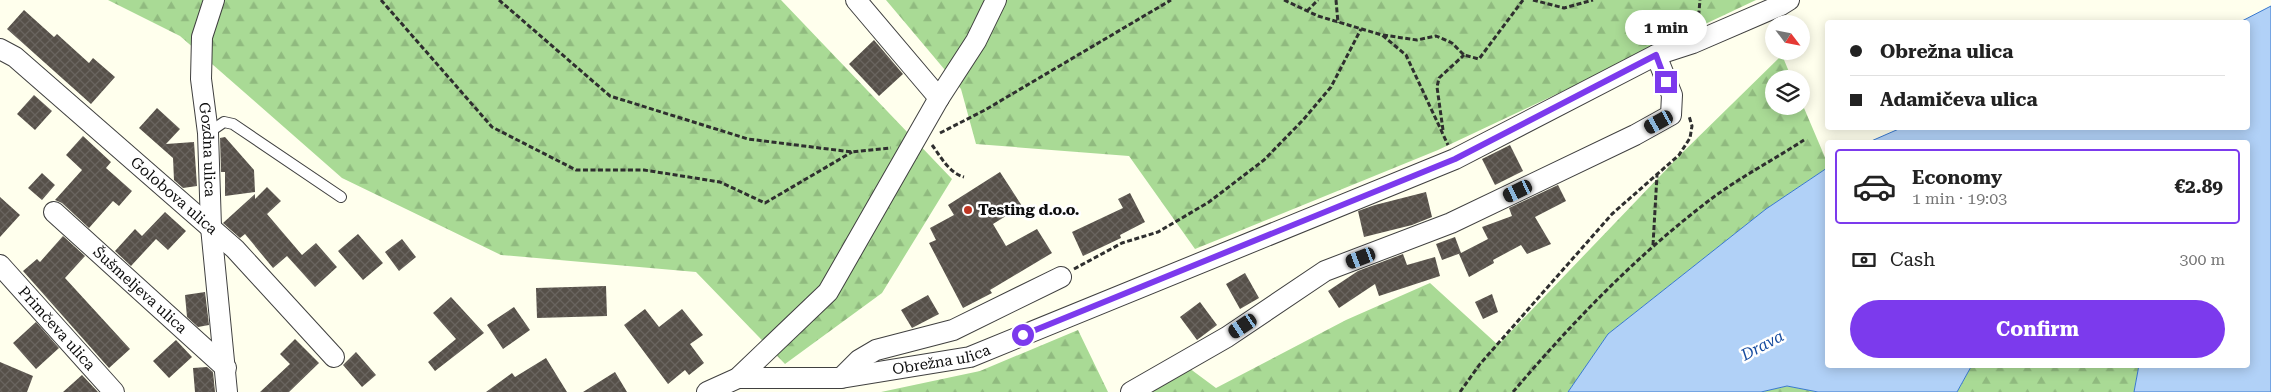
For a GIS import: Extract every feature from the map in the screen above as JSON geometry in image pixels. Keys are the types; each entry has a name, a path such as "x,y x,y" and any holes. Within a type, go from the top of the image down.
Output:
{"street":[{"name":"Gozdna ulica","path":"214,0 202,37 201,79 208,133 211,226 227,392"},
{"path":"856,0 939,98"},
{"name":"Obrežna ulica","path":"707,392 738,378 828,292 920,140 939,98 976,41 996,0"},
{"name":"Obrežna ulica","path":"738,378 841,378 970,357 1455,159 1656,55 1693,43 1784,2"},
{"name":"Golobova ulica","path":"0,49 15,57 211,226 235,249 334,357"},
{"path":"1130,392 1227,337 1325,272 1450,224 1635,135 1671,115 1672,95 1656,55"},
{"name":"Šušmeljeva ulica","path":"54,212 226,368"},
{"name":"Primčeva ulica","path":"2,276 114,392"},
{"name":"Obrežna ulica","path":"841,378 859,360 876,350 953,330 1061,277"}],"lane":[{"path":"208,133 224,122 233,124 341,197"}],"path":[{"path":"381,0 492,127 576,170 644,170 720,182 765,203 852,152"},
{"path":"499,0 610,96 748,139 852,152 920,140 985,110 1171,0"},
{"path":"1284,0 1338,23 1382,35 1418,40 1436,36 1452,43 1464,55 1479,59 1523,0"},
{"path":"1307,11 1318,0"},
{"path":"1336,0 1338,23"},
{"path":"1533,0 1564,8 1593,0"},
{"path":"1061,277 1092,257 1122,243 1158,232 1209,202 1264,160 1303,120 1331,87 1360,29"},
{"path":"1382,35 1406,55 1455,159"},
{"path":"1445,138 1439,115 1437,87 1439,78 1464,55"},
{"path":"1460,392 1480,364 1612,214 1679,155 1690,138 1692,126 1686,108 1672,95"},
{"path":"920,140 957,175 964,177"},
{"path":"1513,392 1561,336 1653,245 1704,204 1804,140"},
{"path":"1653,245 1657,174"}],"green space":[{"path":"108,0 781,0 952,179 882,293 785,364 696,272 501,255 342,178 180,36"},
{"path":"886,0 1756,0 1438,150 1195,249 1129,156 976,144 961,89"},
{"path":"1777,60 1784,60 1788,70 1767,70"},
{"path":"1765,72 1765,115 1807,115 1825,157 1825,169 1766,209 1608,334 1568,392 1143,392 1189,368 1216,388 1346,320 1430,283 1498,345 1684,151"},
{"path":"1078,330 1108,392 881,392 980,371"},
{"path":"1970,368 2138,368 2134,392 1957,392"},
{"path":"1787,386 1818,392 1761,392"}],"water":[{"path":"2271,6 2271,392 2134,392 2138,368 2250,368 2250,140 1874,140 1896,130 2250,130 2250,20 2244,20"},
{"name":"Drava","path":"1825,169 1825,368 1970,368 1957,392 1818,392 1787,386 1761,392 1568,392 1608,334 1766,209"}],"building":[{"path":"24,10 54,37 57,34 89,63 93,58 115,77 91,104 7,29"},
{"path":"874,40 903,74 879,96 849,64"},
{"path":"34,95 52,111 35,130 17,114"},
{"path":"157,108 180,129 166,144 194,142 197,186 183,188 174,180 173,158 139,128"},
{"path":"83,136 111,162 106,168 132,191 119,206 113,201 89,228 62,203 55,200 82,170 66,155"},
{"path":"225,137 254,170 255,192 225,196 225,172 221,172 220,138"},
{"path":"1510,145 1523,171 1495,185 1482,159"},
{"path":"1000,172 1022,206 993,224 1006,246 1037,229 1052,253 990,290 992,293 963,308 929,243 936,240 930,228 954,215 948,205"},
{"path":"42,173 55,185 42,200 28,188"},
{"path":"1558,185 1566,201 1535,217 1551,244 1527,254 1521,245 1493,260 1494,263 1469,277 1459,254 1488,239 1482,227 1512,216 1509,208"},
{"path":"267,187 281,201 267,214 302,255 316,243 337,267 315,287 287,256 273,268 245,234 240,238 223,223 255,194 255,199"},
{"path":"1426,192 1432,217 1412,225 1364,237 1358,211"},
{"path":"1130,193 1145,222 1120,235 1121,238 1083,256 1072,232 1123,208 1118,199"},
{"path":"0,197 20,215 0,237"},
{"path":"165,212 186,231 168,250 156,239 131,266 115,251 135,229 142,236"},
{"path":"358,234 383,263 363,280 338,251"},
{"path":"63,236 85,256 65,278 130,349 109,368 23,271 37,259 40,262"},
{"path":"1455,237 1461,253 1442,260 1436,244"},
{"path":"402,239 416,257 399,271 385,252"},
{"path":"1403,254 1407,265 1435,257 1440,276 1379,296 1375,284 1339,308 1328,291 1358,271"},
{"path":"1245,273 1259,298 1240,309 1226,284"},
{"path":"606,286 607,316 537,318 536,288"},
{"path":"205,292 209,325 198,327 187,317 185,295"},
{"path":"1492,294 1498,312 1483,319 1475,302"},
{"path":"928,295 939,314 912,328 901,310"},
{"path":"451,297 484,333 435,371 428,362 456,339 433,313"},
{"path":"1200,302 1217,325 1197,340 1180,317"},
{"path":"514,307 530,330 503,349 487,325"},
{"path":"645,309 659,327 682,309 703,335 690,344 704,363 689,375 685,370 668,384 624,325"},
{"path":"36,322 59,348 36,369 13,343"},
{"path":"295,339 319,363 289,392 260,392 290,364 280,354"},
{"path":"176,340 192,357 169,378 153,361"},
{"path":"356,352 376,375 362,387 343,365"},
{"path":"546,358 567,392 486,392 512,373 515,377"},
{"path":"0,362 33,376 27,392 0,392"},
{"path":"207,367 213,372 215,392 195,392 193,368"},
{"path":"615,372 627,392 583,392"},
{"path":"82,375 98,392 63,392"}],"place":[{"name":"Testing d.o.o.","path":"968,210"}],"route":[{"path":"1023,335 1455,159 1656,55 1666,82"}]}
